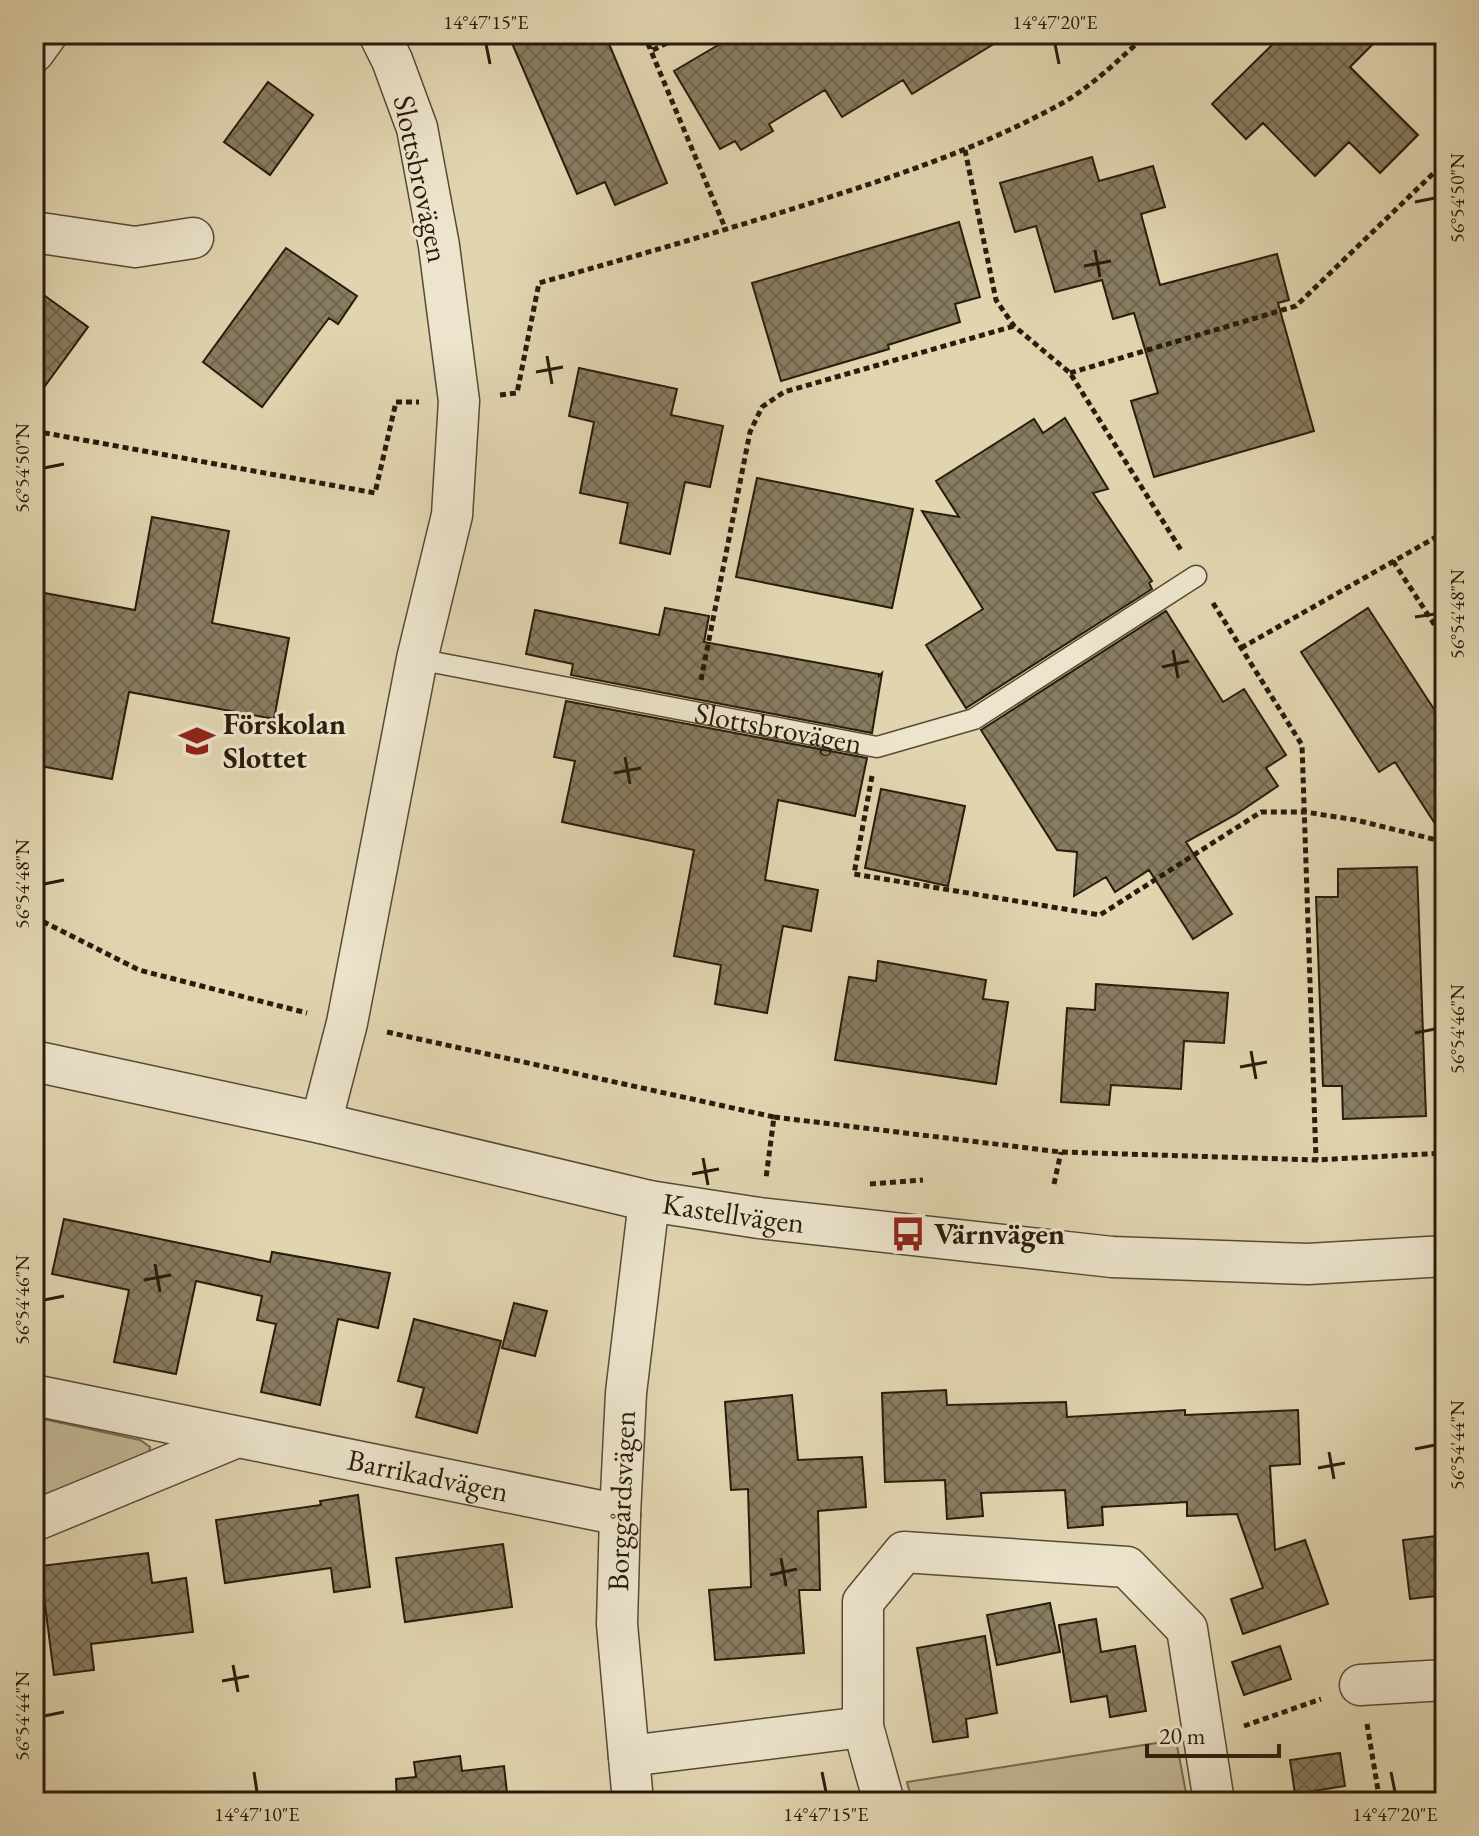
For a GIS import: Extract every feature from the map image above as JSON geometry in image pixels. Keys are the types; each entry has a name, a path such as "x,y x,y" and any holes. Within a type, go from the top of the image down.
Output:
{"street":[{"path":"34,52 47,34"},
{"name":"Slottsbrovägen","path":"321,1123 347,1023 417,659 452,515 459,401 439,246 417,128 379,34"},
{"path":"34,232 135,247 193,238"},
{"name":"Kastellvägen","path":"34,1061 321,1123 649,1201 759,1218 1112,1257 1308,1264 1445,1256"},
{"name":"Borggårdsvägen","path":"633,1802 617,1624 626,1393 649,1201"},
{"name":"Barrikadvägen","path":"34,1395 620,1515"},
{"path":"34,1521 235,1438"},
{"path":"884,1802 863,1727 863,1602 904,1552 1127,1567 1187,1629 1214,1802"},
{"path":"1360,1685 1445,1680"},
{"path":"629,1756 863,1727"}],"lane":[{"name":"Slottsbrovägen","path":"417,659 877,747 974,719 1196,576"}],"path":[{"path":"644,34 726,230"},
{"path":"651,51 685,34"},
{"path":"34,431 375,493 396,402 459,401 517,393 539,283 726,230 857,189 965,150 1060,105 1123,57 1147,34"},
{"path":"965,150 996,300 1014,326 1070,373 1302,745 1316,1160"},
{"path":"1070,373 1296,306 1445,162"},
{"path":"695,712 750,432 762,407 784,392 1014,326"},
{"path":"1241,648 1445,532"},
{"path":"1393,561 1445,641"},
{"path":"877,747 854,874 1100,915 1261,812 1305,812 1356,820 1445,842"},
{"path":"34,917 139,970 347,1023 774,1117 1061,1152 1316,1160 1445,1153"},
{"path":"759,1218 774,1117"},
{"path":"1054,1184 1061,1152"},
{"path":"1206,1740 1360,1685 1380,1802"}],"shaded area":[{"path":"34,1417 140,1440 150,1447 148,1460 34,1503"},
{"path":"1176,1740 1186,1793 1179,1802 912,1802 907,1782"}],"building":[{"path":"508,34 605,34 667,183 615,205 605,182 577,194"},
{"path":"737,34 1010,34 912,94 903,80 842,117 825,90 769,124 773,131 741,150 735,141 720,149 674,71"},
{"path":"1283,34 1383,34 1350,67 1418,135 1380,173 1349,142 1315,176 1263,123 1246,139 1212,104"},
{"path":"268,82 313,115 270,175 224,142"},
{"path":"1092,157 1099,181 1153,166 1165,207 1141,214 1160,285 1277,254 1289,300 1278,303 1314,431 1154,477 1131,401 1158,393 1134,313 1113,319 1102,280 1055,292 1036,226 1015,232 1000,183"},
{"path":"959,222 980,297 955,304 960,322 888,345 889,349 781,381 752,283"},
{"path":"286,248 357,296 338,324 329,318 262,407 203,362"},
{"path":"34,288 88,327 34,401"},
{"path":"579,368 677,389 671,415 723,426 710,487 685,482 670,554 620,543 628,503 580,493 594,422 569,416"},
{"path":"1065,418 1108,489 1093,493 1152,581 1149,583 1152,589 966,708 926,645 983,609 922,511 959,517 936,481 1034,419 1043,433"},
{"path":"757,478 913,509 892,608 736,577"},
{"path":"152,517 229,531 212,623 289,638 274,719 129,692 112,779 34,765 34,710 41,675 34,674 34,591 135,610"},
{"path":"665,608 709,616 704,642 879,676 882,673 872,733 571,675 573,664 526,654 535,610 659,635"},
{"path":"1368,608 1445,726 1445,839 1395,762 1379,772 1301,652"},
{"path":"1166,611 1223,702 1244,689 1286,755 1266,768 1278,786 1235,815 1186,842 1232,914 1193,939 1149,870 1115,892 1106,877 1074,896 1077,852 1057,850 981,730"},
{"path":"566,701 867,758 855,816 778,800 765,880 818,890 811,931 783,926 767,1013 715,1004 721,965 674,956 694,850 562,822 575,761 554,757"},
{"path":"881,789 965,806 948,886 865,868"},
{"path":"1417,867 1426,1116 1343,1119 1342,1086 1323,1086 1316,897 1338,897 1338,869"},
{"path":"878,961 986,980 983,999 1008,1002 996,1084 835,1060 849,977 876,981"},
{"path":"1096,984 1228,993 1224,1043 1184,1041 1181,1089 1111,1085 1109,1105 1061,1102 1067,1008 1095,1010"},
{"path":"64,1219 270,1262 272,1252 390,1273 378,1328 338,1319 320,1405 261,1392 276,1324 257,1320 262,1296 196,1281 176,1374 114,1362 129,1290 52,1274"},
{"path":"514,1303 547,1311 535,1356 502,1348"},
{"path":"414,1319 501,1341 477,1433 416,1417 424,1388 398,1381"},
{"path":"946,1390 947,1405 1066,1402 1067,1417 1185,1410 1185,1415 1298,1410 1300,1464 1270,1466 1275,1550 1305,1540 1328,1604 1243,1634 1231,1599 1263,1588 1237,1514 1187,1516 1187,1502 1102,1507 1103,1525 1068,1528 1065,1490 981,1493 983,1516 947,1519 945,1480 885,1482 882,1393"},
{"path":"792,1395 798,1460 862,1457 866,1507 818,1511 820,1590 799,1590 804,1653 715,1660 709,1590 751,1587 748,1489 731,1490 725,1402"},
{"path":"358,1495 370,1587 334,1592 331,1568 225,1583 216,1520 321,1505 320,1501"},
{"path":"1445,1535 1445,1595 1410,1599 1403,1540"},
{"path":"503,1544 512,1607 405,1622 396,1558"},
{"path":"148,1553 152,1583 186,1578 193,1632 91,1644 94,1670 54,1675 40,1566"},
{"path":"1050,1603 1060,1652 997,1665 987,1615"},
{"path":"1096,1619 1101,1652 1135,1646 1146,1711 1110,1717 1107,1696 1071,1702 1059,1625"},
{"path":"985,1636 997,1713 966,1719 968,1737 933,1742 917,1648"},
{"path":"1280,1646 1291,1679 1244,1695 1232,1662"},
{"path":"1340,1753 1345,1786 1295,1794 1290,1760"},
{"path":"460,1756 462,1771 504,1766 508,1802 397,1802 396,1779 416,1777 414,1762"}],"place":[{"name":"Förskolan Slottet","path":"197,741"},
{"name":"Värnvägen","path":"908,1234"}]}
